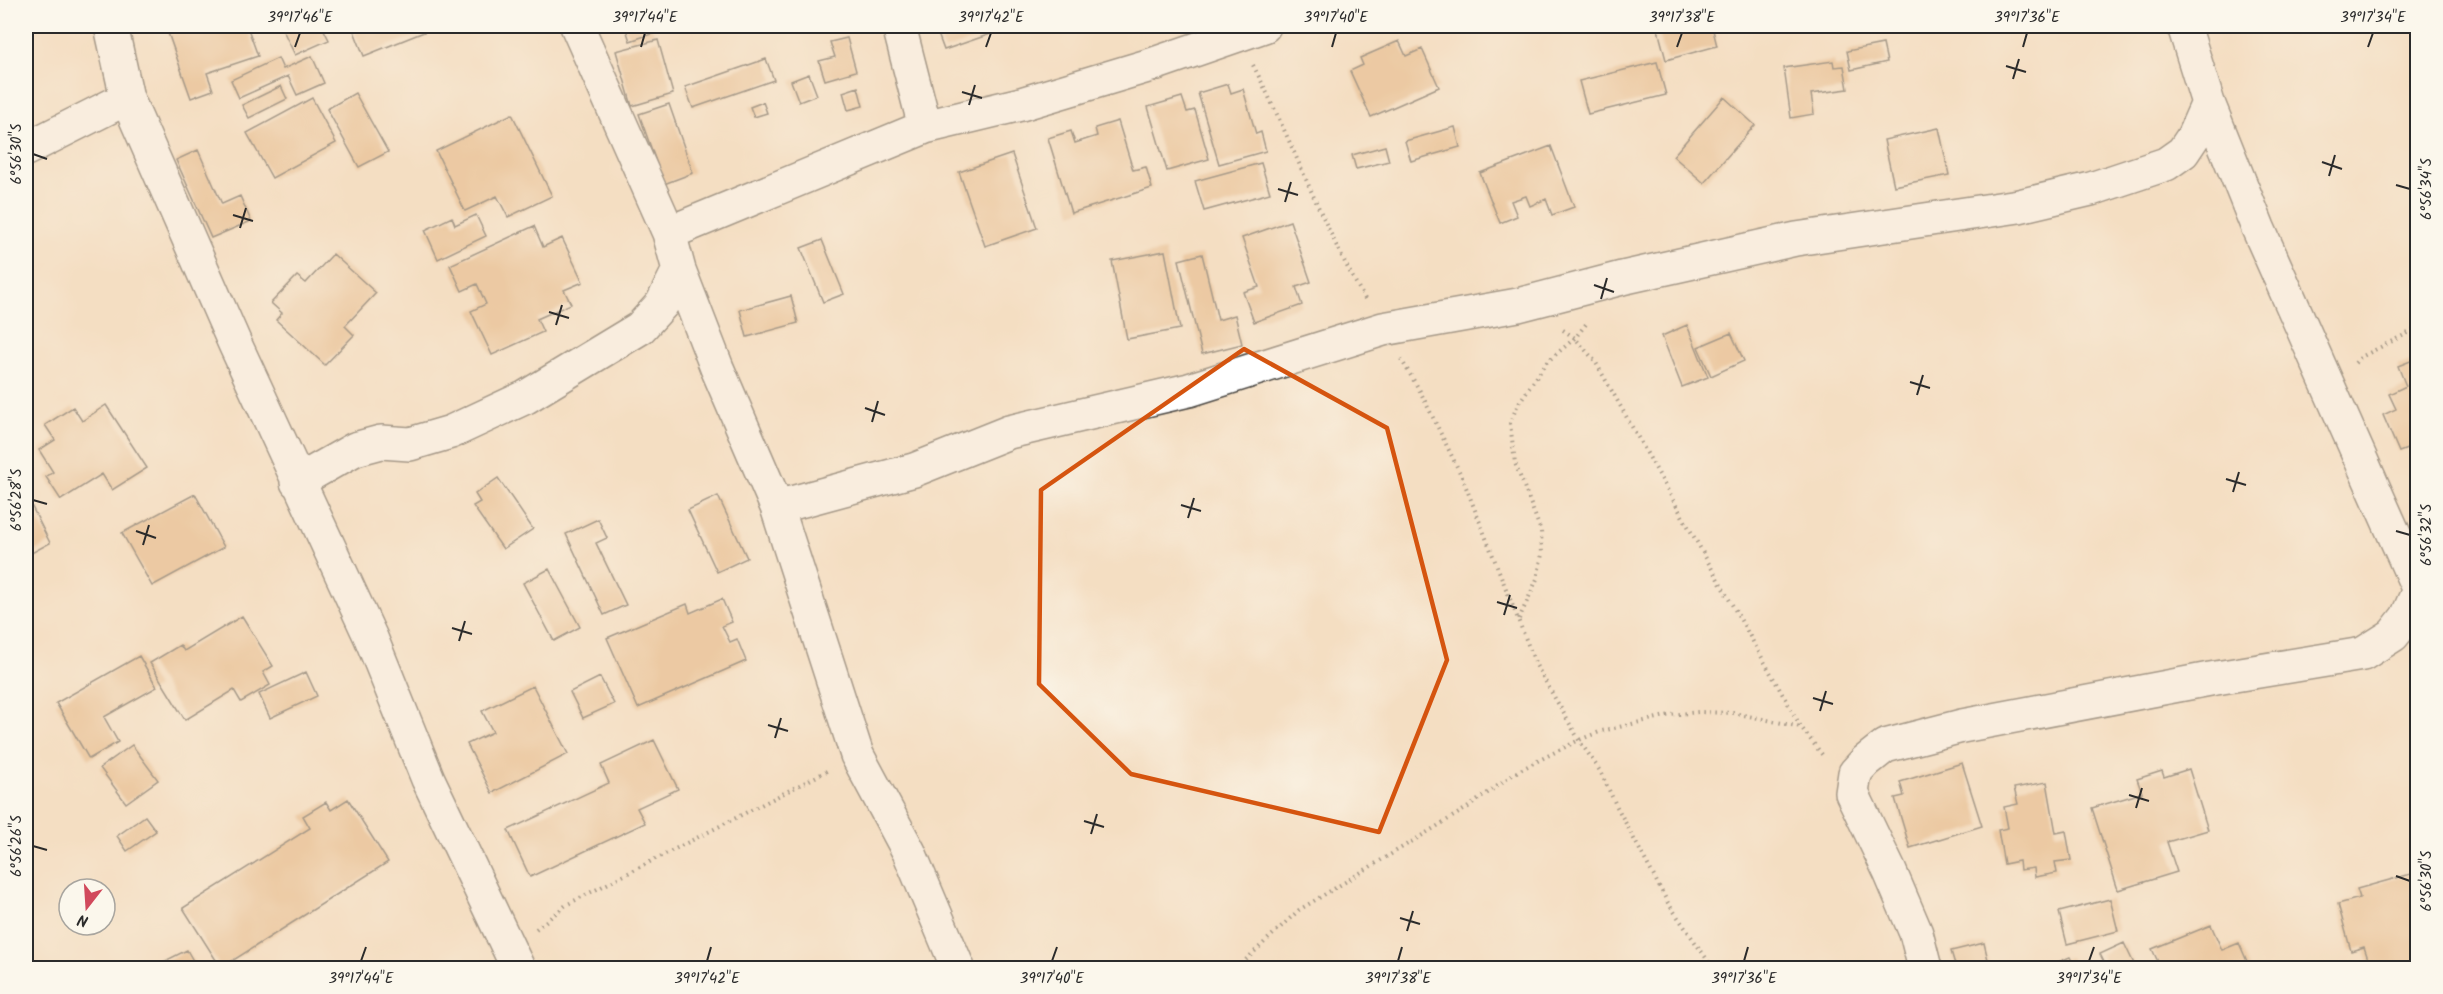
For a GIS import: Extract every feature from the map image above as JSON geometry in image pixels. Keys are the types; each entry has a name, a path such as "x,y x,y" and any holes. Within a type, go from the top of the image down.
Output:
{"street":[{"path":"111,26 128,98 297,482 371,638 428,779 514,959"},
{"path":"577,26 669,233 679,270 717,368 777,507 857,755 909,852 958,969"},
{"path":"899,26 925,127"},
{"path":"1925,969 1916,933 1852,793 1855,773 1885,746 1962,726 2363,654 2393,635 2407,617 2418,590 2258,228 2208,103 2184,26"},
{"path":"669,233 925,127 1020,104 1151,64 1250,30"},
{"path":"26,149 128,98"},
{"path":"777,507 914,470 1009,432 1190,390 1383,329 1518,305 1622,278 1796,239 2019,206 2091,189 2166,164 2183,152 2193,137 2208,103"},
{"path":"297,482 355,449 381,442 410,444 451,432 526,397 640,328 662,304 679,270"}],"path":[{"path":"1250,30 1279,115 1331,238 1420,391 1462,477 1536,665 1579,740 1600,771 1668,903 1713,969"},
{"path":"1518,305 1575,338 1595,361 1801,728 1852,793"},
{"path":"2337,405 2354,364 2361,357 2418,328"},
{"path":"1519,620 1537,579 1542,554 1541,531 1515,463 1510,423 1518,404 1547,362 1575,338"},
{"path":"1237,969 1299,910 1467,808 1518,771 1579,740 1602,731 1659,718 1699,712 1734,713 1801,728"},
{"path":"514,959 566,905 857,755"}],"highlighted area":[{"path":"1244,349 1387,428 1447,660 1379,832 1131,774 1039,684 1041,490"}],"building":[{"path":"247,26 258,56 207,73 213,90 191,98 166,27"},
{"path":"281,26 322,26 329,40 295,55"},
{"path":"352,26 439,26 364,56"},
{"path":"625,26 651,26 654,33 630,41"},
{"path":"787,26 815,26 789,32"},
{"path":"935,26 1007,26 1008,28 944,50"},
{"path":"1657,26 1712,26 1717,46 1666,60"},
{"path":"847,38 856,71 825,80 819,61 835,57 830,42"},
{"path":"658,40 673,94 632,106 616,51"},
{"path":"1399,41 1406,56 1422,49 1439,87 1371,117 1350,71 1363,65 1360,58"},
{"path":"1883,44 1887,62 1851,70 1847,51"},
{"path":"312,56 324,83 297,95 288,76 239,98 231,80 278,58 283,69"},
{"path":"766,59 774,80 693,108 685,87"},
{"path":"1833,61 1834,67 1844,66 1848,89 1811,94 1814,114 1791,118 1784,68"},
{"path":"1657,62 1666,95 1588,114 1579,81"},
{"path":"809,74 817,95 799,102 791,81"},
{"path":"1228,84 1231,93 1243,89 1256,134 1261,132 1266,151 1219,164 1198,93"},
{"path":"281,86 287,99 249,118 242,105"},
{"path":"858,87 863,106 848,110 843,92"},
{"path":"355,93 388,152 359,167 327,109"},
{"path":"1182,97 1187,112 1195,110 1209,159 1167,171 1148,107"},
{"path":"1724,97 1755,125 1704,183 1673,156"},
{"path":"312,98 336,143 272,178 247,133"},
{"path":"763,102 767,113 754,117 750,107"},
{"path":"669,104 693,173 664,184 639,114"},
{"path":"512,114 552,196 508,217 497,196 465,211 436,151"},
{"path":"1118,121 1133,170 1146,167 1152,188 1071,213 1048,138 1071,131 1075,143 1097,136 1095,128"},
{"path":"1455,127 1460,147 1411,161 1405,141"},
{"path":"1939,128 1949,175 1894,186 1884,140"},
{"path":"1385,146 1389,161 1356,169 1352,155"},
{"path":"1551,146 1574,207 1552,215 1546,199 1530,206 1526,196 1511,201 1517,216 1500,223 1480,173"},
{"path":"198,150 222,204 240,196 251,221 211,238 176,160"},
{"path":"1012,154 1037,228 985,246 959,172"},
{"path":"1261,163 1270,193 1204,211 1195,181"},
{"path":"476,215 486,236 438,259 425,230 452,217 455,225"},
{"path":"1290,221 1311,282 1296,287 1302,305 1254,322 1243,292 1259,287 1242,238"},
{"path":"534,226 543,247 562,238 583,282 564,290 571,304 537,319 543,332 492,355 471,311 486,304 477,284 462,291 450,265"},
{"path":"822,240 844,294 823,302 801,248"},
{"path":"1165,251 1180,329 1127,339 1112,261"},
{"path":"333,254 376,293 345,326 354,335 325,365 276,320 282,313 271,303 297,276 306,283"},
{"path":"1202,254 1218,320 1235,315 1242,344 1202,354 1179,260"},
{"path":"791,296 798,323 747,337 740,310"},
{"path":"1687,325 1708,377 1682,387 1662,336"},
{"path":"1731,333 1744,361 1711,376 1698,347"},
{"path":"2418,358 2418,445 2399,452 2383,415 2396,409 2389,394 2406,386 2398,366"},
{"path":"106,405 147,468 112,490 102,474 61,500 46,477 53,472 39,450 55,440 45,425 73,407 82,421"},
{"path":"498,478 533,529 503,549 473,506 480,502 475,494"},
{"path":"195,494 224,547 152,586 122,533"},
{"path":"26,495 50,543 26,556"},
{"path":"718,496 747,558 717,572 688,510"},
{"path":"598,519 607,538 596,543 626,605 604,615 566,534"},
{"path":"549,569 580,627 554,641 523,583"},
{"path":"722,599 732,622 722,626 730,642 737,639 746,661 638,708 607,638 687,604 690,613"},
{"path":"242,616 273,666 263,672 270,685 241,702 234,690 185,720 150,663 180,645 184,651"},
{"path":"139,656 157,687 104,717 118,742 89,759 56,703"},
{"path":"306,672 317,696 270,718 259,694"},
{"path":"600,677 614,704 583,718 570,692"},
{"path":"533,686 568,754 492,793 467,744 493,732 482,711"},
{"path":"654,740 678,789 637,808 645,823 530,877 508,830 609,783 601,765"},
{"path":"132,745 158,780 126,803 100,768"},
{"path":"1962,763 1982,826 1910,848 1895,798 1904,796 1900,782"},
{"path":"2189,769 2208,830 2167,842 2177,872 2118,890 2092,808 2142,793 2137,779 2162,771 2164,777"},
{"path":"2047,782 2056,833 2066,831 2071,860 2055,862 2057,873 2035,877 2034,868 2020,870 2019,861 2004,864 1998,830 2008,828 2004,807 2018,804 2014,788"},
{"path":"348,799 388,862 221,968 183,908 310,828 303,816 326,802 331,810"},
{"path":"145,816 156,831 127,851 117,836"},
{"path":"2418,872 2418,968 2371,968 2364,947 2351,951 2338,904 2360,898 2357,889"},
{"path":"2110,899 2118,931 2067,944 2059,912"},
{"path":"2211,925 2222,950 2239,943 2250,968 2161,968 2152,949"},
{"path":"1984,943 1990,968 1956,968 1951,951"},
{"path":"2124,943 2136,968 2107,968 2100,954"},
{"path":"187,950 197,968 161,968 159,964"},
{"path":"2070,957 2074,965 2081,961 2085,968 2044,968"}]}
